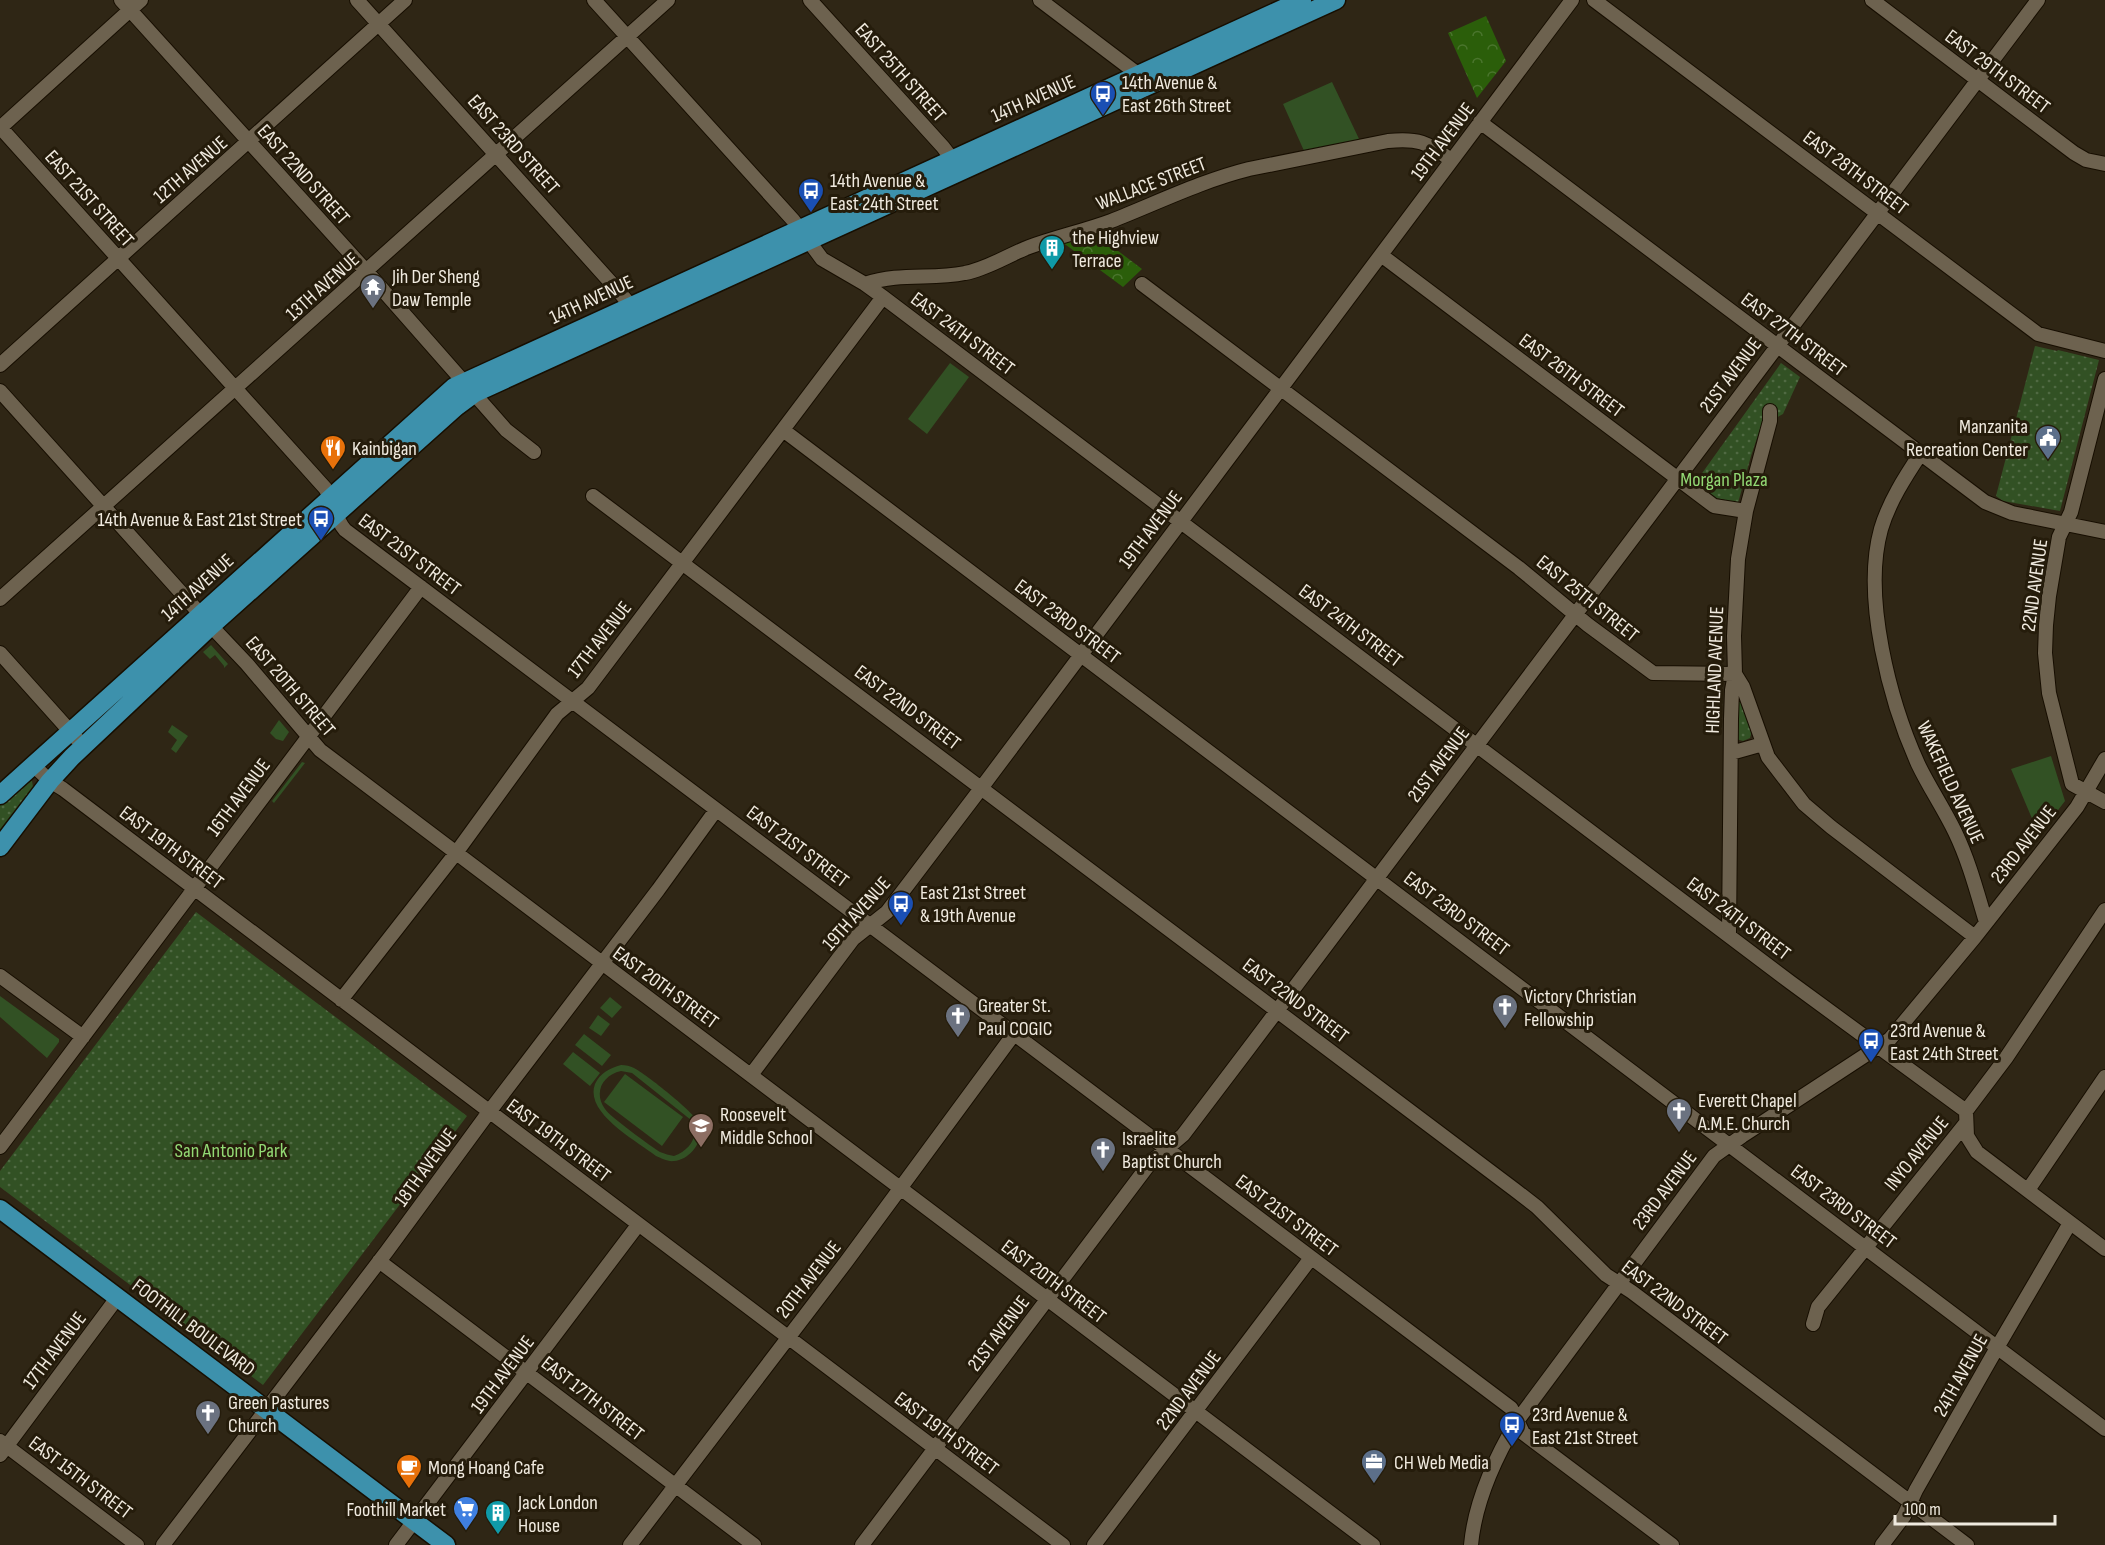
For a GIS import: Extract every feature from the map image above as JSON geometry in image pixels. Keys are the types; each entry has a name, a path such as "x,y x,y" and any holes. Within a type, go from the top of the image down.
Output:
{"main road":[{"name":"14TH AVENUE","path":"0,795 33,765 77,739 334,506 454,387 470,387 1143,81 1306,4 1336,0"},
{"name":"14TH AVENUE","path":"0,847 50,781 77,739"},
{"name":"FOOTHILL BOULEVARD","path":"0,1209 446,1545"}],"street":[{"path":"0,128 126,5 141,0"},
{"name":"EAST 23RD STREET","path":"357,0 496,153 634,312"},
{"name":"12TH AVENUE","path":"0,366 405,0"},
{"name":"EAST 24TH STREET","path":"594,0 822,259 883,297 1879,1047 1966,1117"},
{"name":"13TH AVENUE","path":"0,599 668,0"},
{"name":"EAST 25TH STREET","path":"810,0 957,165"},
{"path":"1040,0 1143,81"},
{"name":"19TH AVENUE","path":"751,1075 853,939 886,912 982,787 1572,0"},
{"name":"EAST 28TH STREET","path":"1594,0 2038,334 2105,351"},
{"name":"EAST 29TH STREET","path":"1872,0 2074,153 2086,160 2105,164"},
{"name":"21ST AVENUE","path":"862,1545 1150,1163 1183,1135 1876,212 2038,0"},
{"name":"EAST 22ND STREET","path":"126,5 470,387 506,430 534,452"},
{"name":"EAST 27TH STREET","path":"1480,122 1995,507 2012,513 2105,532"},
{"name":"EAST 21ST STREET","path":"0,128 235,390 334,506 345,530 1510,1408 1523,1433 1672,1545"},
{"name":"WALLACE STREET","path":"865,284 885,278 966,273 1009,257 1025,248 1112,220 1168,196 1227,175 1388,141 1409,139 1430,145 1451,160"},
{"name":"EAST 26TH STREET","path":"1381,255 1714,506 1746,511"},
{"name":"EAST 25TH STREET","path":"1142,284 1519,568 1653,673 1735,674"},
{"name":"17TH AVENUE","path":"341,1000 456,853 557,714 588,688 883,297"},
{"name":"22ND AVENUE","path":"2086,792 2072,784 2049,693 2045,653 2049,596 2059,537 2071,512 2105,380"},
{"name":"EAST 20TH STREET","path":"0,391 248,664 320,750 1373,1545"},
{"name":"HIGHLAND AVENUE","path":"1729,934 1732,690 1735,674 1738,559 1746,511 1770,421 1770,411"},
{"name":"EAST 23RD STREET","path":"783,430 1730,1143 2105,1429"},
{"name":"WAKEFIELD AVENUE","path":"1921,453 1890,504 1881,530 1876,558 1876,587 1881,641 1889,685 1903,729 1919,766 1955,832 1973,878 1986,922"},
{"name":"EAST 22ND STREET","path":"593,496 1537,1207 1606,1275 1967,1545"},
{"name":"16TH AVENUE","path":"0,1147 421,587"},
{"path":"0,653 77,739"},
{"path":"1735,674 1743,687 1768,757 1804,804 1975,937"},
{"path":"1731,753 1763,744"},
{"name":"23RD AVENUE","path":"1471,1545 1485,1487 1493,1466 1517,1420 1714,1156 1730,1143 1896,1034 2077,807 2105,759"},
{"name":"EAST 19TH STREET","path":"33,765 50,781 1063,1545"},
{"path":"2086,792 2105,802"},
{"name":"18TH AVENUE","path":"163,1545 379,1261 716,810"},
{"name":"INYO AVENUE","path":"1813,1324 1818,1307 1966,1117 2105,910"},
{"path":"0,976 83,1037"},
{"name":"20TH AVENUE","path":"630,1545 787,1337 846,1263 1014,1034"},
{"path":"2028,1190 2105,1077"},
{"path":"1966,1117 1966,1136 1977,1152 2105,1249"},
{"name":"24TH AVENUE","path":"1882,1545 1904,1516 1916,1490 2070,1223"},
{"name":"19TH AVENUE","path":"396,1545 638,1225"},
{"name":"22ND AVENUE","path":"1094,1545 1311,1258"},
{"name":"EAST 17TH STREET","path":"379,1261 754,1545"},
{"name":"17TH AVENUE","path":"2,1447 117,1298"},
{"name":"EAST 15TH STREET","path":"2,1447 138,1545"}],"green space":[{"path":"1486,16 1506,61 1477,98 1448,33"},
{"path":"1332,82 1360,141 1305,153 1283,104"},
{"path":"1093,232 1142,269 1123,287 1062,242"},
{"path":"2035,346 2099,360 2060,511 2003,501 1996,496"},
{"path":"950,363 969,377 927,434 908,419"},
{"name":"Morgan Plaza","path":"1781,363 1800,377 1783,414 1761,426 1738,503 1716,498 1695,483"},
{"path":"211,645 228,664 224,668 215,655 210,659 203,652"},
{"path":"1739,690 1752,731 1750,738 1743,741 1736,739"},
{"path":"279,720 289,732 283,741 276,739 270,733"},
{"path":"172,725 188,736 176,753 171,749 177,740 168,732"},
{"path":"2051,756 2065,801 2039,835 2011,769"},
{"path":"302,762 305,763 274,803 272,801"},
{"path":"29,780 32,781 33,787 0,831 0,803"},
{"name":"San Antonio Park","path":"196,912 467,1116 263,1385 0,1187 0,1171"},
{"path":"0,996 59,1039 47,1058 0,1017"},
{"path":"610,997 622,1007 612,1018 600,1008"},
{"path":"598,1015 610,1024 601,1036 589,1028"},
{"path":"584,1034 611,1055 602,1066 575,1045"},
{"path":"573,1052 600,1073 590,1086 563,1064"},
{"path":"621,1065 640,1072 670,1094 696,1118 701,1129 699,1141 686,1157 672,1161 656,1156 604,1116 594,1095 595,1084 609,1069","holes":["621,1071 632,1073 691,1120 694,1126 694,1137 685,1150 674,1156 660,1152 605,1109 600,1096 605,1080"]},
{"path":"625,1074 683,1117 662,1146 604,1102"}],"place":[{"name":"14th Avenue & East 26th Street","path":"1103,117"},
{"name":"14th Avenue & East 24th Street","path":"811,214"},
{"name":"the Highview Terrace","path":"1052,271"},
{"name":"Jih Der Sheng Daw Temple","path":"373,310"},
{"name":"Manzanita Recreation Center","path":"2048,461"},
{"name":"Kainbigan","path":"333,471"},
{"name":"14th Avenue & East 21st Street","path":"321,542"},
{"name":"East 21st Street & 19th Avenue","path":"901,927"},
{"name":"Victory Christian Fellowship","path":"1505,1030"},
{"name":"Greater St. Paul COGIC","path":"958,1039"},
{"name":"23rd Avenue & East 24th Street","path":"1871,1064"},
{"name":"Everett Chapel A.M.E. Church","path":"1679,1134"},
{"name":"Roosevelt Middle School","path":"701,1149"},
{"name":"Israelite Baptist Church","path":"1103,1173"},
{"name":"Green Pastures Church","path":"208,1436"},
{"name":"23rd Avenue & East 21st Street","path":"1512,1448"},
{"name":"CH Web Media","path":"1374,1485"},
{"name":"Mong Hoang Cafe","path":"409,1490"},
{"name":"Foothill Market","path":"466,1532"},
{"name":"Jack London House","path":"498,1536"}]}
